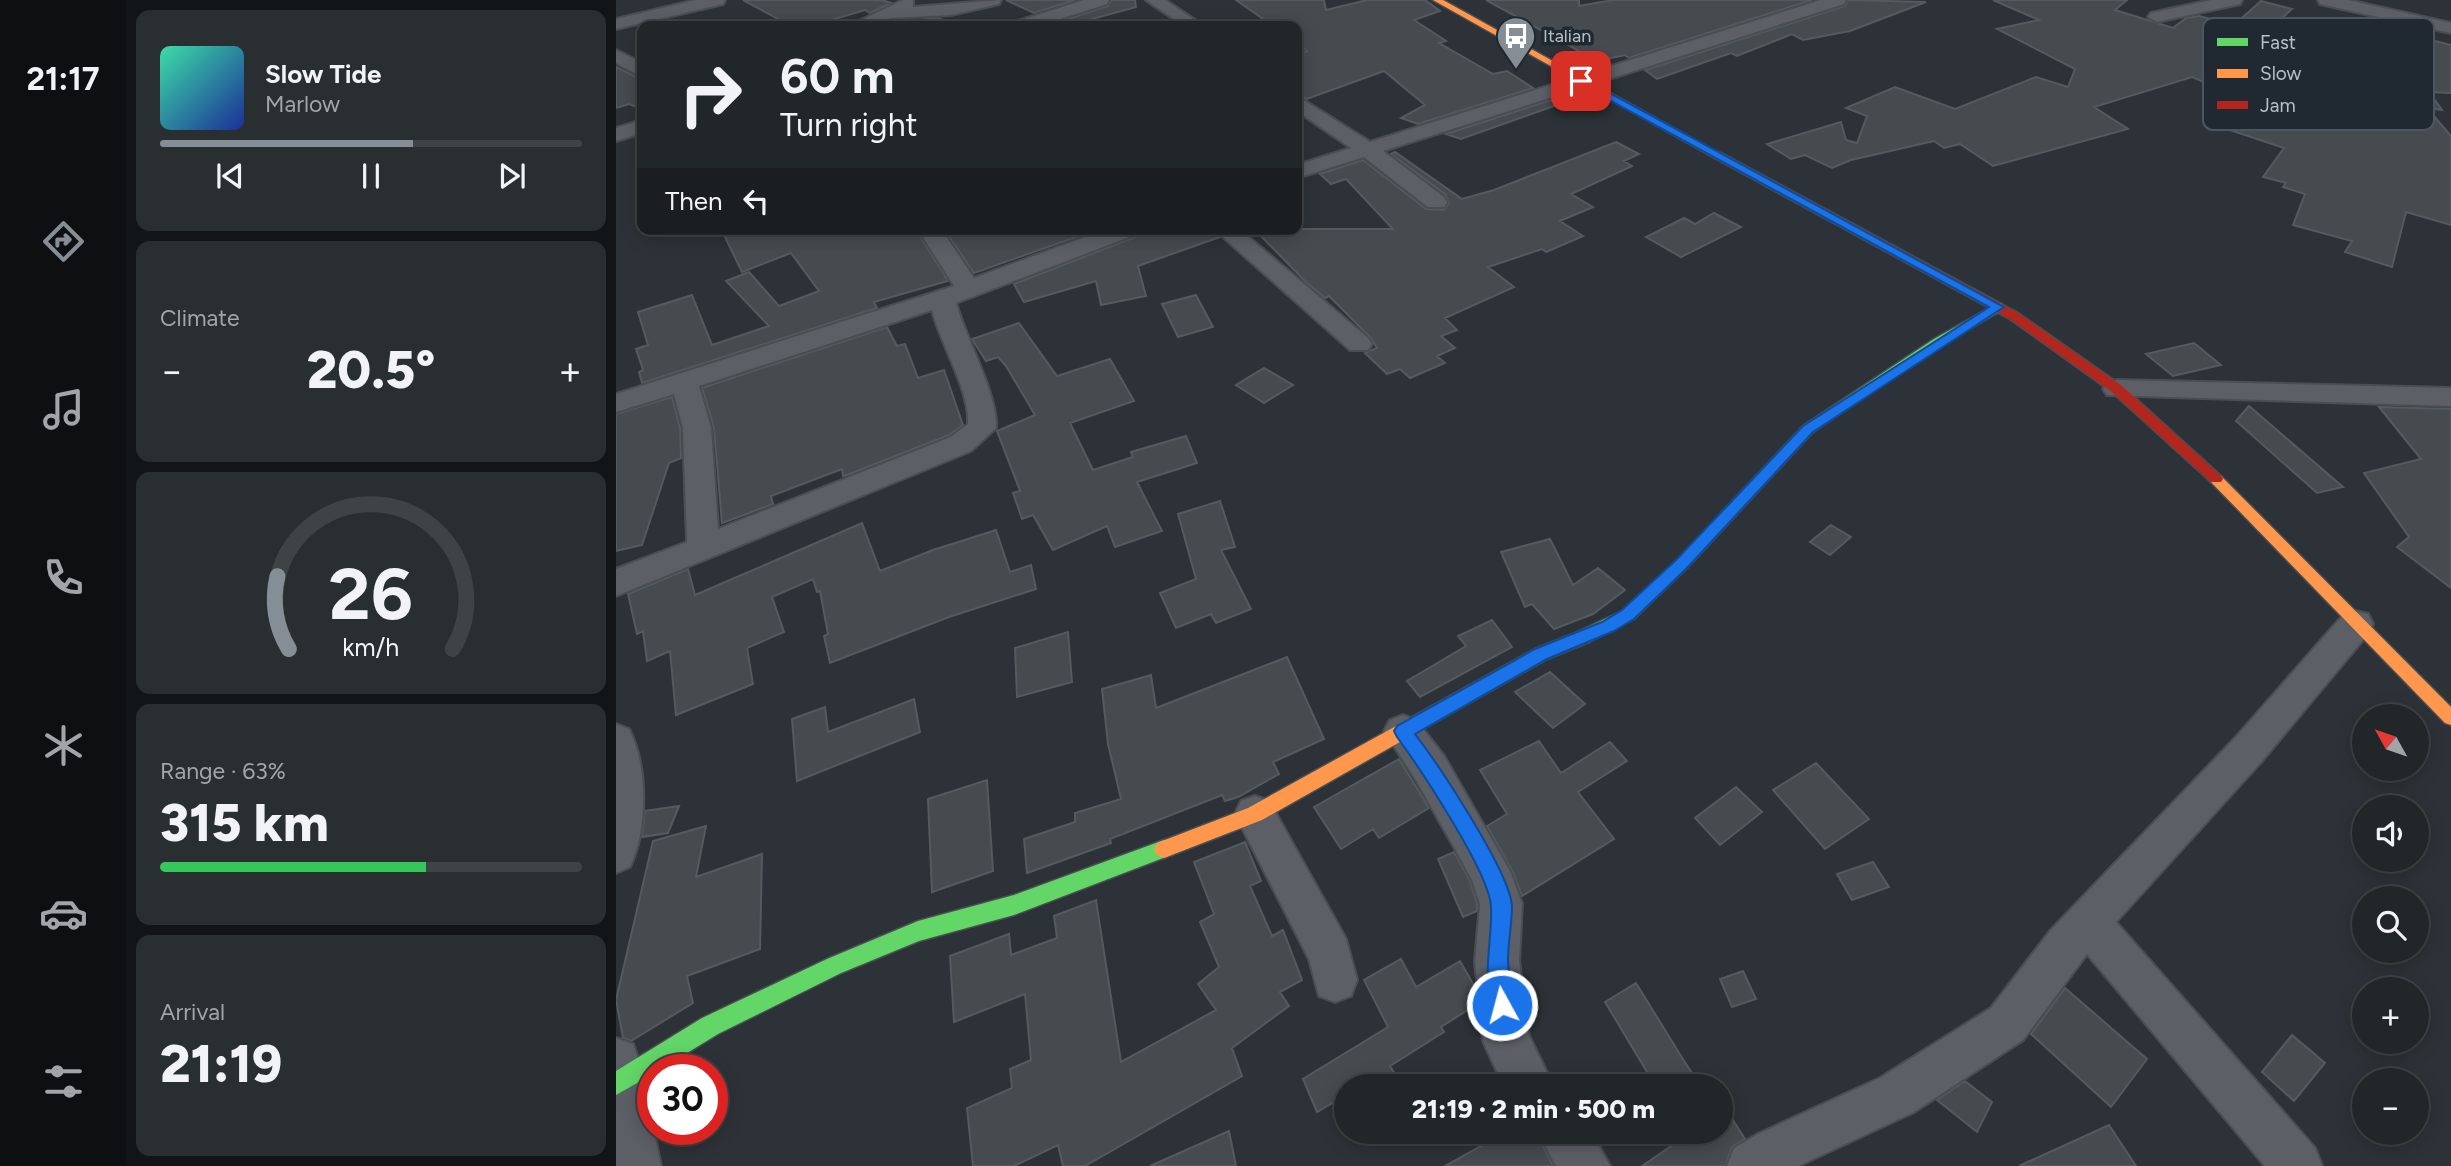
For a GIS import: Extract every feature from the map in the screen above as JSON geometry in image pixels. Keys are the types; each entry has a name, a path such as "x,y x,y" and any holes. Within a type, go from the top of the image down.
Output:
{"main road":[{"path":"1437,0 1998,307 2117,389 2196,459 2451,718"},
{"path":"617,1076 834,966 918,931 1014,905 1255,814 1541,654 1628,615 1682,564 1808,429 1938,342 1998,307"}],"street":[{"path":"616,24 718,0"},
{"path":"870,21 915,0"},
{"path":"888,13 951,10 993,0"},
{"path":"1036,21 1101,0"},
{"path":"1154,0 1187,21"},
{"path":"1302,170 1838,0"},
{"path":"2157,17 2213,7 2234,0"},
{"path":"2326,0 2357,3 2413,18"},
{"path":"2434,23 2451,28"},
{"path":"616,55 637,68"},
{"path":"616,78 637,72"},
{"path":"1302,105 1369,150 1436,202"},
{"path":"616,135 637,128"},
{"path":"616,583 961,444 982,428 983,410 955,345 955,294 931,235"},
{"path":"616,403 955,294 1113,235"},
{"path":"1232,235 1359,344"},
{"path":"684,380 697,428 703,547"},
{"path":"2117,389 2451,397"},
{"path":"1752,1166 1775,1151 1897,1095 2007,1024 2065,946 2249,749 2356,624"},
{"path":"1403,731 1430,768 1490,873 1502,904 1497,961 1506,1041 1524,1074"},
{"path":"616,740 624,797 616,853"},
{"path":"1255,814 1330,954 1335,980"},
{"path":"2087,922 2297,1166"},
{"path":"617,1076 636,1166"},
{"path":"1570,1144 1585,1166"}],"building":[{"path":"743,0 882,0 891,3 870,13 865,10 828,21 782,21"},
{"path":"1006,0 1075,0 1034,13"},
{"path":"1111,0 1135,0 1136,7 1085,21 1061,21 1108,6"},
{"path":"1236,0 1324,0 1326,10 1367,0 1425,0 1440,11 1414,20 1446,41 1439,43 1493,74 1507,71 1533,88 1418,124 1401,118 1425,105 1384,71 1307,99 1302,96 1302,52 1307,51 1302,47 1302,21 1266,21"},
{"path":"1486,0 1579,0 1579,6 1613,0 1812,0 1629,58 1625,55 1597,61"},
{"path":"1848,0 1926,2 1850,31 1803,40 1792,34 1737,56 1731,53 1657,79 1645,70 1845,6"},
{"path":"1993,0 2127,0 2115,10 2173,28 2186,18 2199,16 2207,18 2203,18 2203,82 2192,77 2094,107 2128,129 1993,166 1960,144 1944,148 1934,141 1851,160 1832,168 1805,155 1791,159 1767,144 1841,122 1846,140 1857,143 1867,116 1846,108 1895,87 1955,109 2036,77 2068,87 2075,69 1997,29 2039,20"},
{"path":"2261,1 2292,9 2282,18 2242,18"},
{"path":"938,18 946,21 906,21"},
{"path":"2434,41 2451,45 2451,93 2434,92"},
{"path":"616,67 637,78 637,107 629,104 616,108"},
{"path":"2434,99 2442,110 2434,109"},
{"path":"1551,100 1557,105 1461,139 1446,134"},
{"path":"2434,116 2451,136 2451,225 2406,212 2392,267 2345,252 2352,241 2293,225 2305,194 2283,187 2286,183 2263,177 2284,148 2230,130 2434,130"},
{"path":"1616,142 1639,154 1624,161 1632,166 1571,194 1593,207 1560,221 1583,236 1546,252 1542,249 1488,267 1514,287 1445,318 1457,330 1441,336 1455,348 1437,356 1445,363 1410,378 1400,369 1387,374 1365,353 1377,348 1370,337 1329,296 1325,298 1306,282 1260,235 1302,235 1302,229 1393,229 1346,179 1331,184 1320,174 1363,160 1426,209 1444,210 1449,203 1446,195 1391,154 1395,152 1462,199 1494,190"},
{"path":"1714,213 1741,227 1681,257 1646,237 1684,218 1695,224"},
{"path":"724,235 920,235 948,281 874,302 877,308 642,383 639,372 643,370 636,349 648,345 638,312 692,295 712,345 769,326 726,281 749,272 779,306 819,291 791,253 742,272"},
{"path":"948,235 1082,235 974,273"},
{"path":"1138,236 1220,237 1138,266 1146,296 1101,305 1096,281 1024,302 1014,284"},
{"path":"1196,295 1213,327 1178,337 1162,304"},
{"path":"1019,323 1057,376 1110,359 1134,401 1070,423 1093,470 1133,457 1131,452 1186,436 1197,463 1137,482 1162,531 1115,547 1107,526 1053,550 1033,515 1022,519 1013,493 1020,491 997,431 1035,415 1006,366 998,357 986,361 972,339"},
{"path":"887,327 897,346 905,344 918,378 944,370 963,425 949,435 847,475 843,476 842,469 771,496 773,504 722,523 714,428 702,388"},
{"path":"2194,343 2221,365 2173,376 2146,354"},
{"path":"1264,368 1293,385 1264,403 1236,385"},
{"path":"672,397 680,428 681,458 669,463 642,545 616,551 616,414"},
{"path":"2249,406 2343,487 2317,493 2236,421"},
{"path":"2379,407 2451,409 2451,588 2397,547 2409,537 2364,473 2421,459"},
{"path":"1220,501 1235,547 1221,550 1251,609 1216,623 1211,614 1176,628 1160,593 1196,579 1178,514"},
{"path":"862,523 880,571 933,550 996,530 1010,572 1031,565 1036,589 949,617 830,663 824,636 828,634 820,591 817,592 813,579 772,597 784,632 747,648 753,684 676,715 670,651 647,661 643,631 637,634 628,594 688,569 695,595"},
{"path":"1831,525 1851,537 1830,555 1810,542"},
{"path":"1550,539 1573,585 1598,568 1625,590 1593,614 1554,629 1532,604 1525,607 1501,552"},
{"path":"1492,620 1512,647 1420,697 1407,681 1466,646 1458,636"},
{"path":"1068,632 1072,682 1017,697 1015,648"},
{"path":"1287,657 1324,739 1273,762 1279,774 1238,797 1225,801 1222,795 1110,839 1111,843 1027,873 1024,839 1075,822 1075,813 1121,799 1108,744 1102,689 1151,675 1156,708"},
{"path":"1550,672 1585,704 1553,728 1515,692"},
{"path":"914,699 920,732 797,781 792,719 825,707 828,732"},
{"path":"1539,741 1561,773 1610,742 1627,761 1578,792 1614,839 1522,896 1513,872 1487,826 1507,814 1480,770"},
{"path":"1399,759 1429,808 1379,838 1373,829 1341,849 1314,807"},
{"path":"1816,763 1869,819 1825,849 1773,790"},
{"path":"987,780 993,871 932,892 928,799"},
{"path":"1736,787 1762,812 1720,845 1695,818"},
{"path":"679,806 668,833 642,837 645,811"},
{"path":"706,826 696,877 762,854 760,949 687,976 693,1003 631,1041 623,1038 616,1000 653,841"},
{"path":"1245,842 1261,881 1250,886 1272,936 1283,930 1302,980 1280,992 1289,1006 1232,1048 1242,1076 1085,1166 1063,1166 1058,1145 1014,1166 973,1166 967,1108 1012,1088 1010,1069 1031,1060 1025,994 954,1022 950,956 1009,934 1011,955 1057,938 1054,916 1096,900 1121,1062 1216,1010 1198,984 1219,967 1200,922 1214,914 1194,862"},
{"path":"1454,852 1470,881 1477,904 1477,911 1463,917 1438,859"},
{"path":"1873,862 1889,887 1852,900 1837,874"},
{"path":"1401,959 1416,987 1460,961 1475,987 1477,1004 1441,1027 1444,1032 1390,1066 1395,1074 1334,1074 1334,1102 1317,1112 1303,1079 1388,1027 1364,980"},
{"path":"1743,971 1756,999 1732,1007 1720,979"},
{"path":"1636,983 1693,1074 1648,1074 1605,1002"},
{"path":"2065,988 2147,1059 2111,1107 2031,1034"},
{"path":"2292,1035 2325,1063 2294,1101 2262,1072"},
{"path":"1965,1081 1992,1102 1977,1132 1937,1100"},
{"path":"1733,1120 1745,1139 1732,1147 1725,1166 1642,1166 1674,1144 1733,1144"},
{"path":"2109,1125 2136,1166 2019,1166"},
{"path":"1229,1131 1236,1166 1150,1166"},
{"path":"1484,1144 1542,1144 1553,1166 1445,1166"}],"traffic: fast":[{"path":"1583,637 1628,615 1682,564 1808,429 1938,342 1998,307"},
{"path":"616,1084 710,1026 834,966 918,931 1014,905 1164,849"}],"traffic: slow":[{"path":"1437,0 1717,155"},
{"path":"2216,479 2451,718"},
{"path":"1164,849 1255,814 1541,654 1583,637"}],"traffic: jam":[{"path":"1717,155 2014,316 2117,389 2216,479"}],"place":[{"name":"Italian","path":"1516,70"}],"route":[{"path":"1502,1005 1497,961 1502,904 1490,873 1430,768 1403,731 1541,654 1580,639 1628,615 1682,564 1777,459 1808,429 1938,342 1998,307 1581,81"}]}
